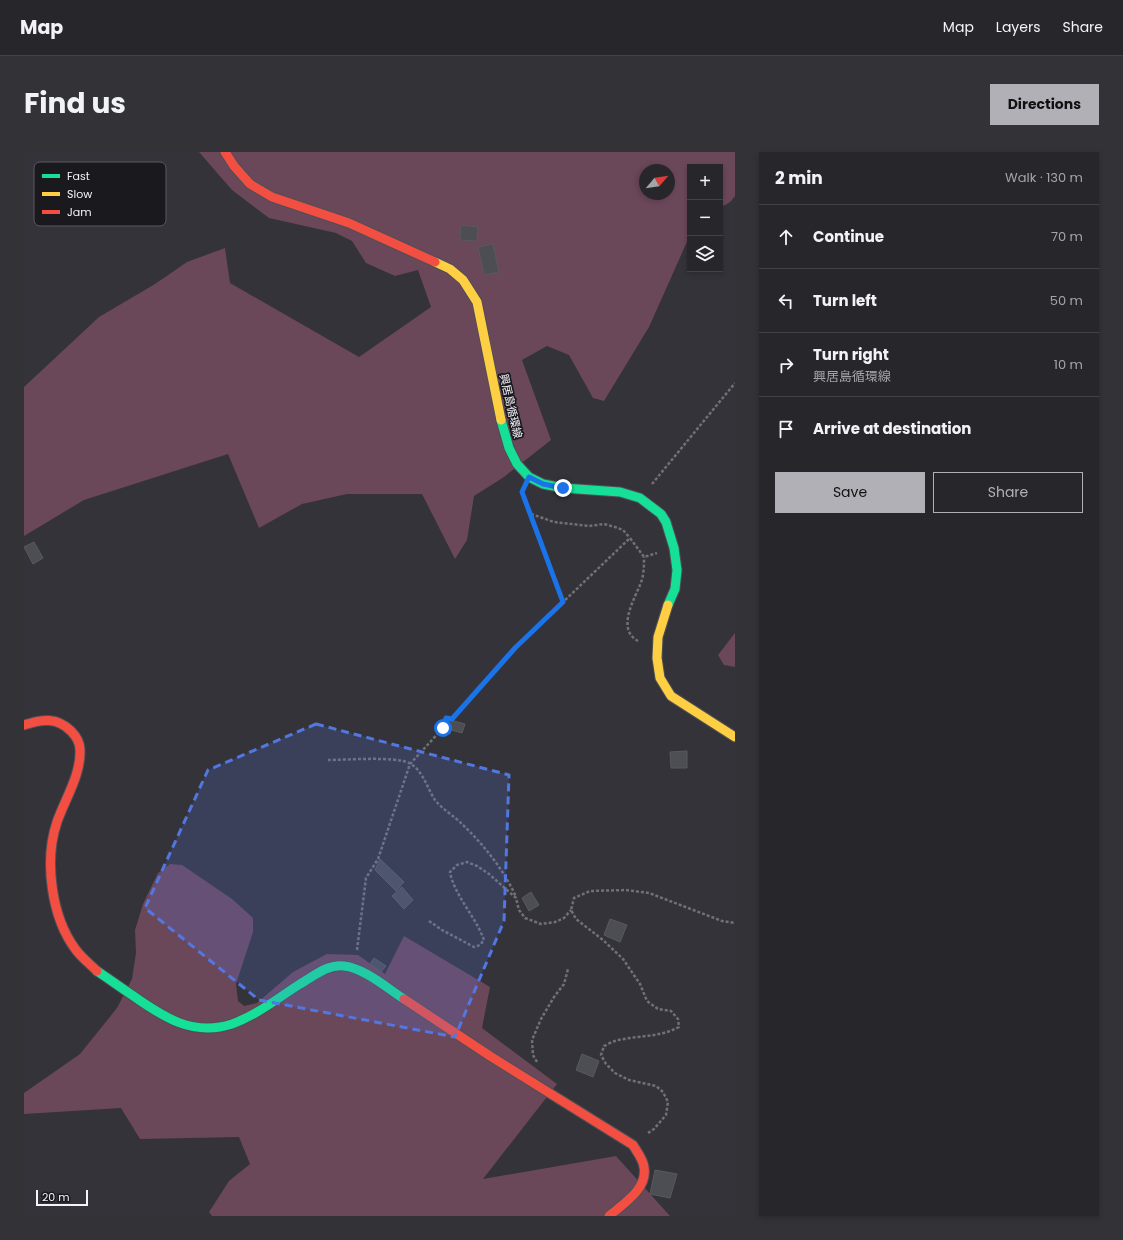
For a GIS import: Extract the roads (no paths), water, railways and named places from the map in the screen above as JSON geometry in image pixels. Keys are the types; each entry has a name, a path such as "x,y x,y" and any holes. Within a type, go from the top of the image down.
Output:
{"street":[{"name":"興居島循環線","path":"225,152 234,166 250,184 272,197 349,223 450,269 463,280 477,302 503,429 509,448 518,464 529,477 543,484 563,488 620,492 640,498 661,514 666,522 674,548 678,570 675,589 658,637 657,658 660,678 671,696 735,737"},
{"path":"24,725 33,721 52,719 66,725 79,740 79,762 54,832 51,870 54,896 59,918 70,942 87,963 158,1013 184,1025 207,1029 229,1025 249,1016 316,974 331,967 345,966 354,968 366,974 490,1056 632,1145 640,1154 645,1168 642,1185 629,1200 609,1216"}]}
